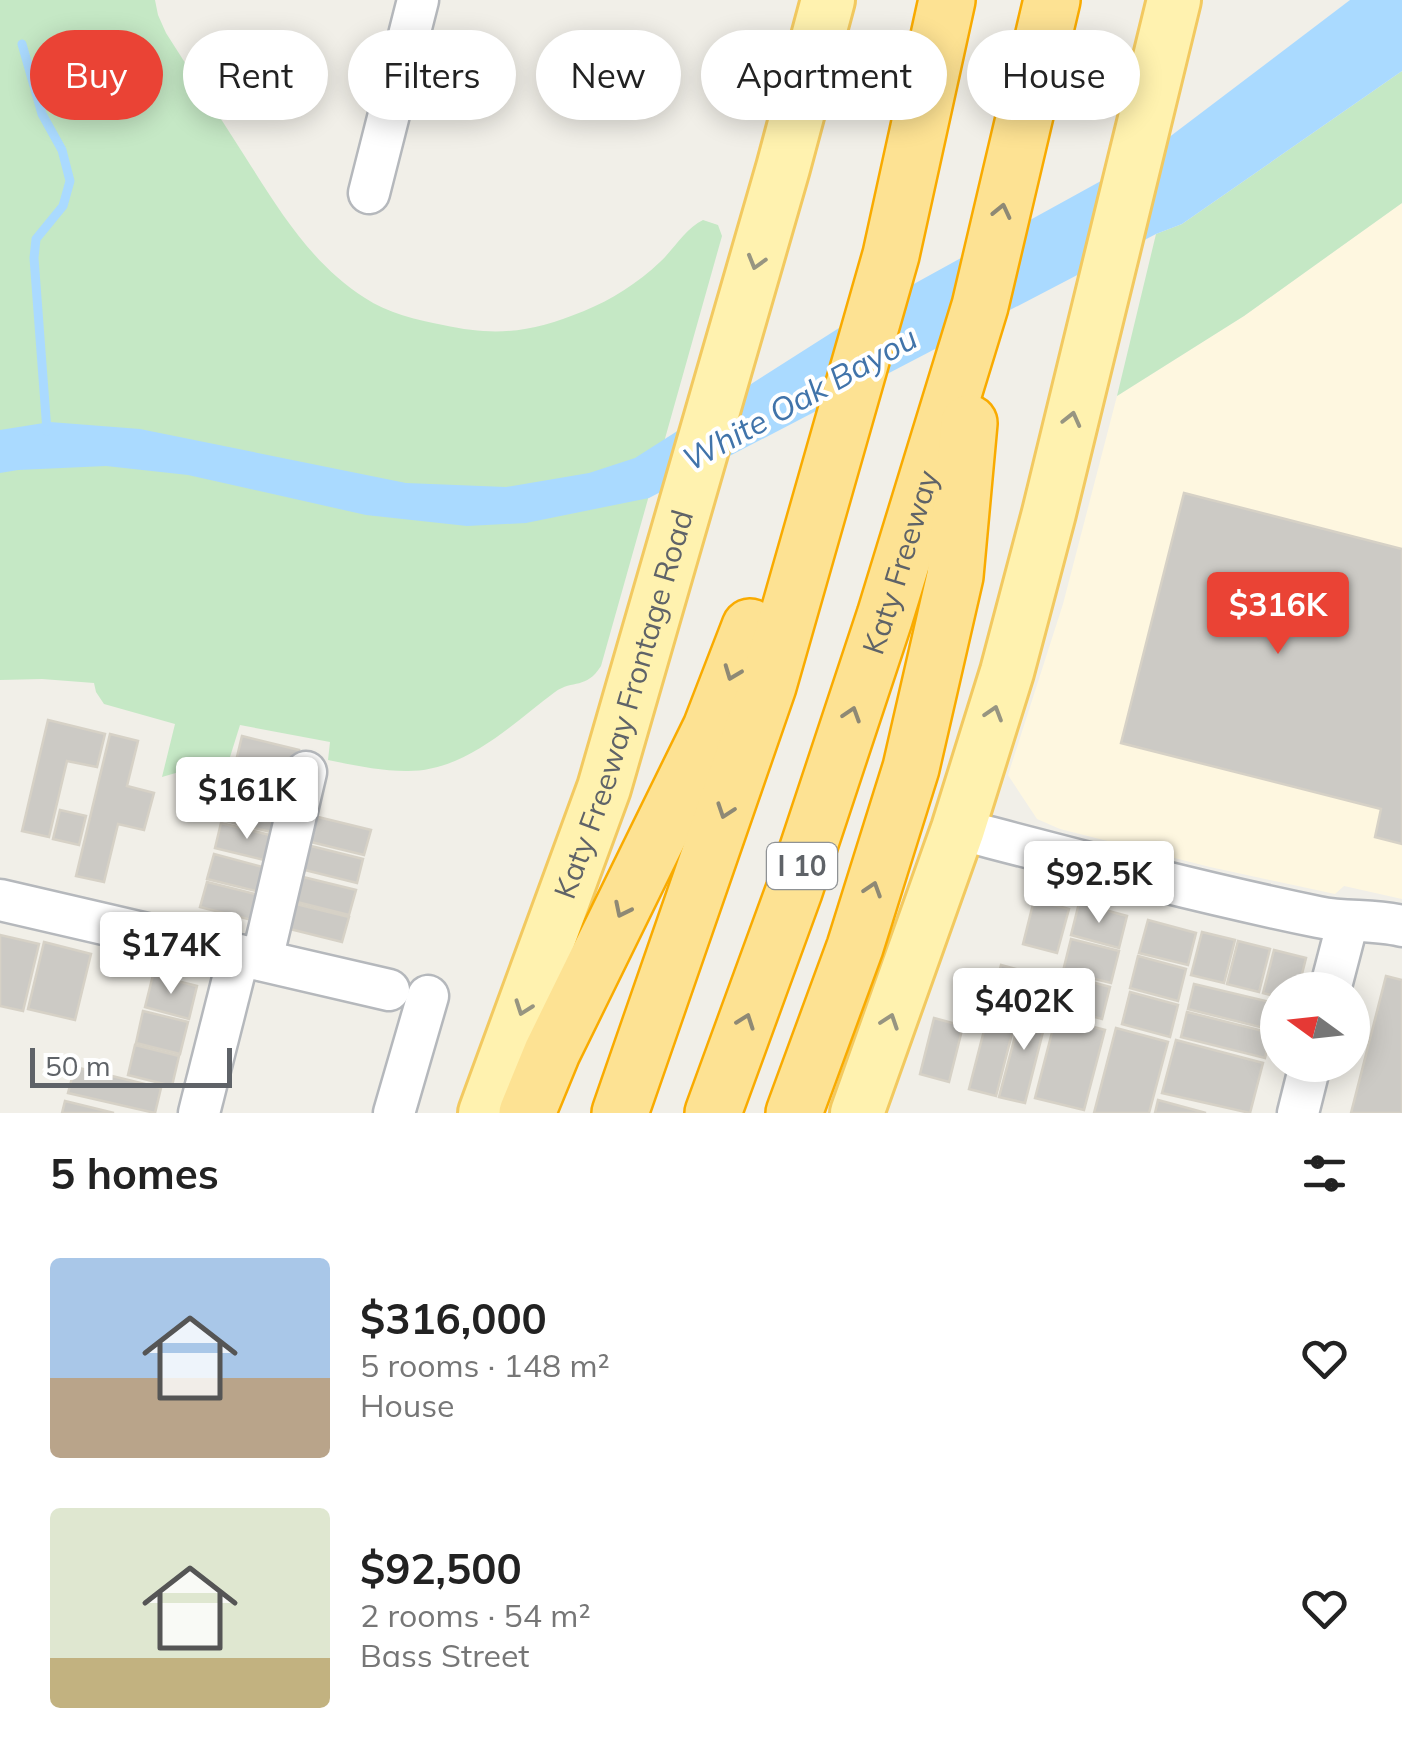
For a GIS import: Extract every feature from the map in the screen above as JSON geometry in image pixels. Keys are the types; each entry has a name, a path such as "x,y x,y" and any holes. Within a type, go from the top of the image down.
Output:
{"highway":[{"path":"620,1113 768,686 891,255 947,0"},
{"name":"Katy Freeway","path":"713,1113 794,891 885,616 980,306 1052,0"},
{"path":"527,1113 552,1052 711,728 891,255"},
{"path":"794,1113 854,947 912,768 954,576 980,306"}],"main road":[{"name":"Katy Freeway Frontage Road","path":"484,1113 604,788 828,0"},
{"path":"857,1113 958,829 1006,672 1174,0"}],"street":[{"path":"369,193 418,0"},
{"path":"199,1113 306,772"},
{"path":"958,829 1322,918 1402,926"},
{"path":"0,900 409,993 394,1113"},
{"path":"1335,972 1348,921"},
{"path":"1298,1113 1306,1082"}],"shaded area":[{"path":"1402,203 1402,899 1344,886 1335,894 1210,867 1060,829 1037,819 1008,775 1063,604 1117,396 1244,316"}],"green space":[{"path":"0,0 155,0 166,33 183,59 183,120 222,120 312,251 345,284 374,303 403,315 481,331 548,324 594,307 633,284 703,220 718,225 722,236 601,666 585,681 555,692 486,744 448,764 428,769 386,770 328,760 330,742 240,725 230,757 162,777 175,724 104,704 94,683 0,680"},
{"path":"1402,71 1402,203 1244,316 1117,396 1156,234 1182,224"}],"water":[{"name":"White Oak Bayou","path":"1350,0 1402,0 1402,71 1182,224 649,498 526,523 467,526 366,515 188,475 106,466 0,473 0,430 50,422 140,429 406,483 506,487 589,473 635,458 872,307 1139,160"}],"building":[{"path":"1184,493 1402,549 1402,844 1375,837 1381,809 1121,743"},
{"path":"48,720 105,734 97,767 67,761 49,837 22,831"},
{"path":"110,734 138,741 127,786 154,793 144,830 118,824 104,882 76,876"},
{"path":"242,736 299,750 293,775 236,761"},
{"path":"235,764 292,778 286,803 229,789"},
{"path":"228,795 285,809 279,834 222,820"},
{"path":"60,810 86,816 79,845 53,839"},
{"path":"314,816 371,830 364,855 307,841"},
{"path":"221,823 278,837 272,862 215,848"},
{"path":"307,845 363,859 357,883 301,869"},
{"path":"214,854 270,869 264,893 207,879"},
{"path":"299,876 356,890 349,915 293,901"},
{"path":"207,882 263,896 256,921 200,907"},
{"path":"1034,900 1069,909 1057,953 1023,944"},
{"path":"292,903 349,917 342,942 286,928"},
{"path":"1079,903 1127,916 1119,948 1071,935"},
{"path":"1148,920 1196,933 1188,965 1139,953"},
{"path":"1202,932 1235,940 1224,983 1191,975"},
{"path":"0,935 39,944 23,1011 0,1006"},
{"path":"1071,939 1119,951 1111,983 1063,971"},
{"path":"1238,941 1270,949 1264,972 1260,972 1259,992 1227,984"},
{"path":"44,942 91,954 75,1020 28,1009"},
{"path":"1274,950 1306,958 1302,972 1268,972"},
{"path":"1138,956 1186,969 1178,1001 1130,988"},
{"path":"1001,965 1039,975 1034,998 995,988"},
{"path":"1062,974 1110,987 1102,1019 1054,1006"},
{"path":"153,975 197,986 189,1019 145,1007"},
{"path":"1386,976 1402,980 1402,1113 1351,1113 1359,1082 1370,1082 1370,1039"},
{"path":"1194,984 1260,1000 1260,1027 1188,1009"},
{"path":"1130,992 1178,1005 1170,1037 1122,1024"},
{"path":"1024,1002 1049,1008 1025,1103 999,1097"},
{"path":"143,1011 188,1022 180,1054 136,1043"},
{"path":"989,1011 1016,1018 996,1096 969,1089"},
{"path":"1187,1012 1260,1030 1260,1057 1181,1037"},
{"path":"1056,1017 1105,1030 1084,1110 1035,1098"},
{"path":"934,1018 963,1026 949,1082 920,1074"},
{"path":"1116,1028 1168,1042 1149,1113 1094,1113"},
{"path":"1176,1040 1260,1062 1250,1113 1162,1093"},
{"path":"135,1045 179,1056 172,1086 128,1075"},
{"path":"75,1067 161,1088 155,1113 68,1093"},
{"path":"1158,1100 1206,1113 1155,1113"},
{"path":"65,1101 114,1113 62,1113"}],"waterway":[{"path":"22,44 42,114 62,150 70,181 63,206 36,239 34,258 47,431"}]}
